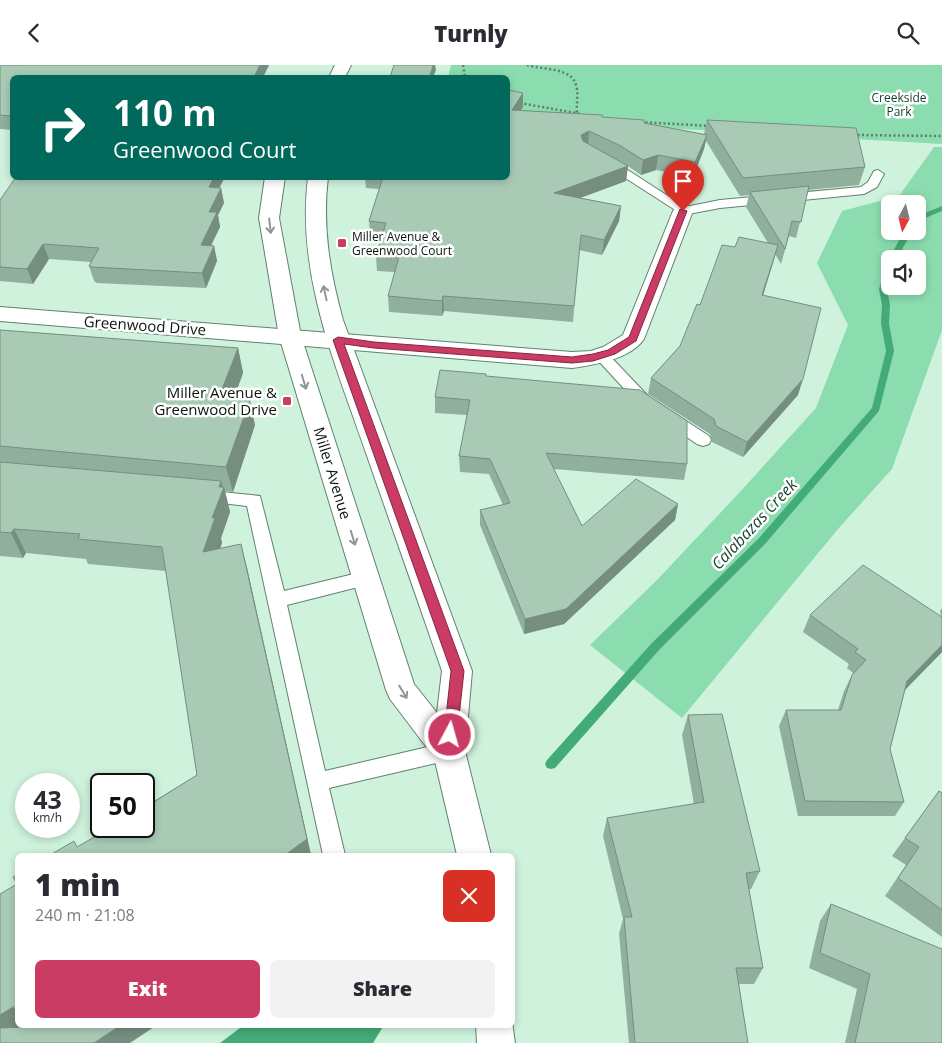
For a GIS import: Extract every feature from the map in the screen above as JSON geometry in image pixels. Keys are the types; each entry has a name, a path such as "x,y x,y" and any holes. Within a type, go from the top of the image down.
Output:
{"main road":[{"name":"Miller Avenue","path":"275,180 269,218 290,336 401,690 449,751"},
{"name":"Miller Avenue","path":"318,180 315,201 317,246 325,291 338,340 457,671 449,751 474,853"},
{"name":"Greenwood Drive","path":"0,315 290,336 374,345 572,360 611,352 633,339 683,211"},
{"path":"495,1028 496,1043"}],"lane":[{"path":"594,154 614,165 683,211 720,204 864,190 873,184 878,174"},
{"path":"602,355 643,400 703,440"},
{"path":"186,494 254,500 334,853"},
{"path":"277,600 366,578"},
{"path":"317,782 449,751"}],"path":[{"path":"527,65 561,72 574,80 576,85 577,113"},
{"path":"512,101 585,115"},
{"path":"639,122 718,127"},
{"path":"848,135 942,136"}],"green space":[{"name":"Creekside Park","path":"451,65 942,65 942,144 510,119 510,75 448,75"},
{"path":"934,147 942,147 942,330 892,469 838,529 682,718 590,645 657,580 816,408 848,325 817,263 842,211 881,201 881,240 926,240 926,195 900,195"}],"shaded area":[{"path":"240,1028 382,1028 373,1043 220,1043"}],"building":[{"path":"0,65 260,65 255,75 10,75 10,116 0,115"},
{"path":"394,65 433,65 430,75 391,75"},
{"path":"510,90 523,93 512,110 602,115 602,117 644,120 644,123 707,135 695,162 658,155 643,160 621,146 589,131 581,135 583,141 628,166 554,193 621,206 604,240 581,235 574,306 443,296 442,301 388,296 399,257 376,256 386,223 369,221 382,180 510,180"},
{"path":"707,120 856,128 865,167 743,178"},
{"path":"14,180 212,180 209,187 221,188 209,212 217,212 201,245 214,246 202,273 92,267 89,266 99,248 43,244 27,269 0,267 0,200"},
{"path":"809,186 801,222 792,221 785,249 750,192"},
{"path":"739,237 778,245 762,295 821,308 803,379 747,442 716,426 714,419 651,378 680,346 697,304 700,305 722,245 735,247"},
{"path":"0,330 238,348 219,397 250,400 226,467 0,446"},
{"path":"440,370 640,390 687,421 687,464 546,453 582,526 636,479 678,504 566,609 525,619 480,510 510,503 490,459 459,456 470,400 435,397"},
{"path":"0,462 221,481 219,487 224,487 212,518 215,518 203,552 241,544 307,839 288,853 53,853 74,841 77,847 92,838 155,838 155,801 197,775 162,547 78,539 80,534 14,529 11,533 0,532"},
{"path":"863,565 942,617 942,645 907,681 890,749 904,802 805,801 786,710 841,710 852,675 866,660 855,652 858,649 810,615"},
{"path":"722,714 760,871 746,873 763,968 736,968 748,1043 635,1043 624,917 632,917 607,818 704,802 688,715"},
{"path":"939,791 942,793 942,910 898,878 919,847 905,838"},
{"path":"15,885 15,1007 0,1015 0,894"},
{"path":"831,904 942,949 942,1043 855,1043 870,974 820,953"},
{"path":"0,1028 116,1028 94,1043 0,1043"}],"waterway":[{"name":"Calabazas Creek","path":"926,215 942,208"},
{"name":"Calabazas Creek","path":"898,250 903,240"},
{"name":"Calabazas Creek","path":"551,764 655,647 762,541 876,409 890,351 885,323 886,305 884,295"}],"place":[{"name":"Miller Avenue & Greenwood Court","path":"342,243"},
{"name":"Miller Avenue & Greenwood Drive","path":"287,401"}],"route":[{"path":"450,735 457,671 338,340 374,345 572,360 611,352 633,339 683,211"}]}
